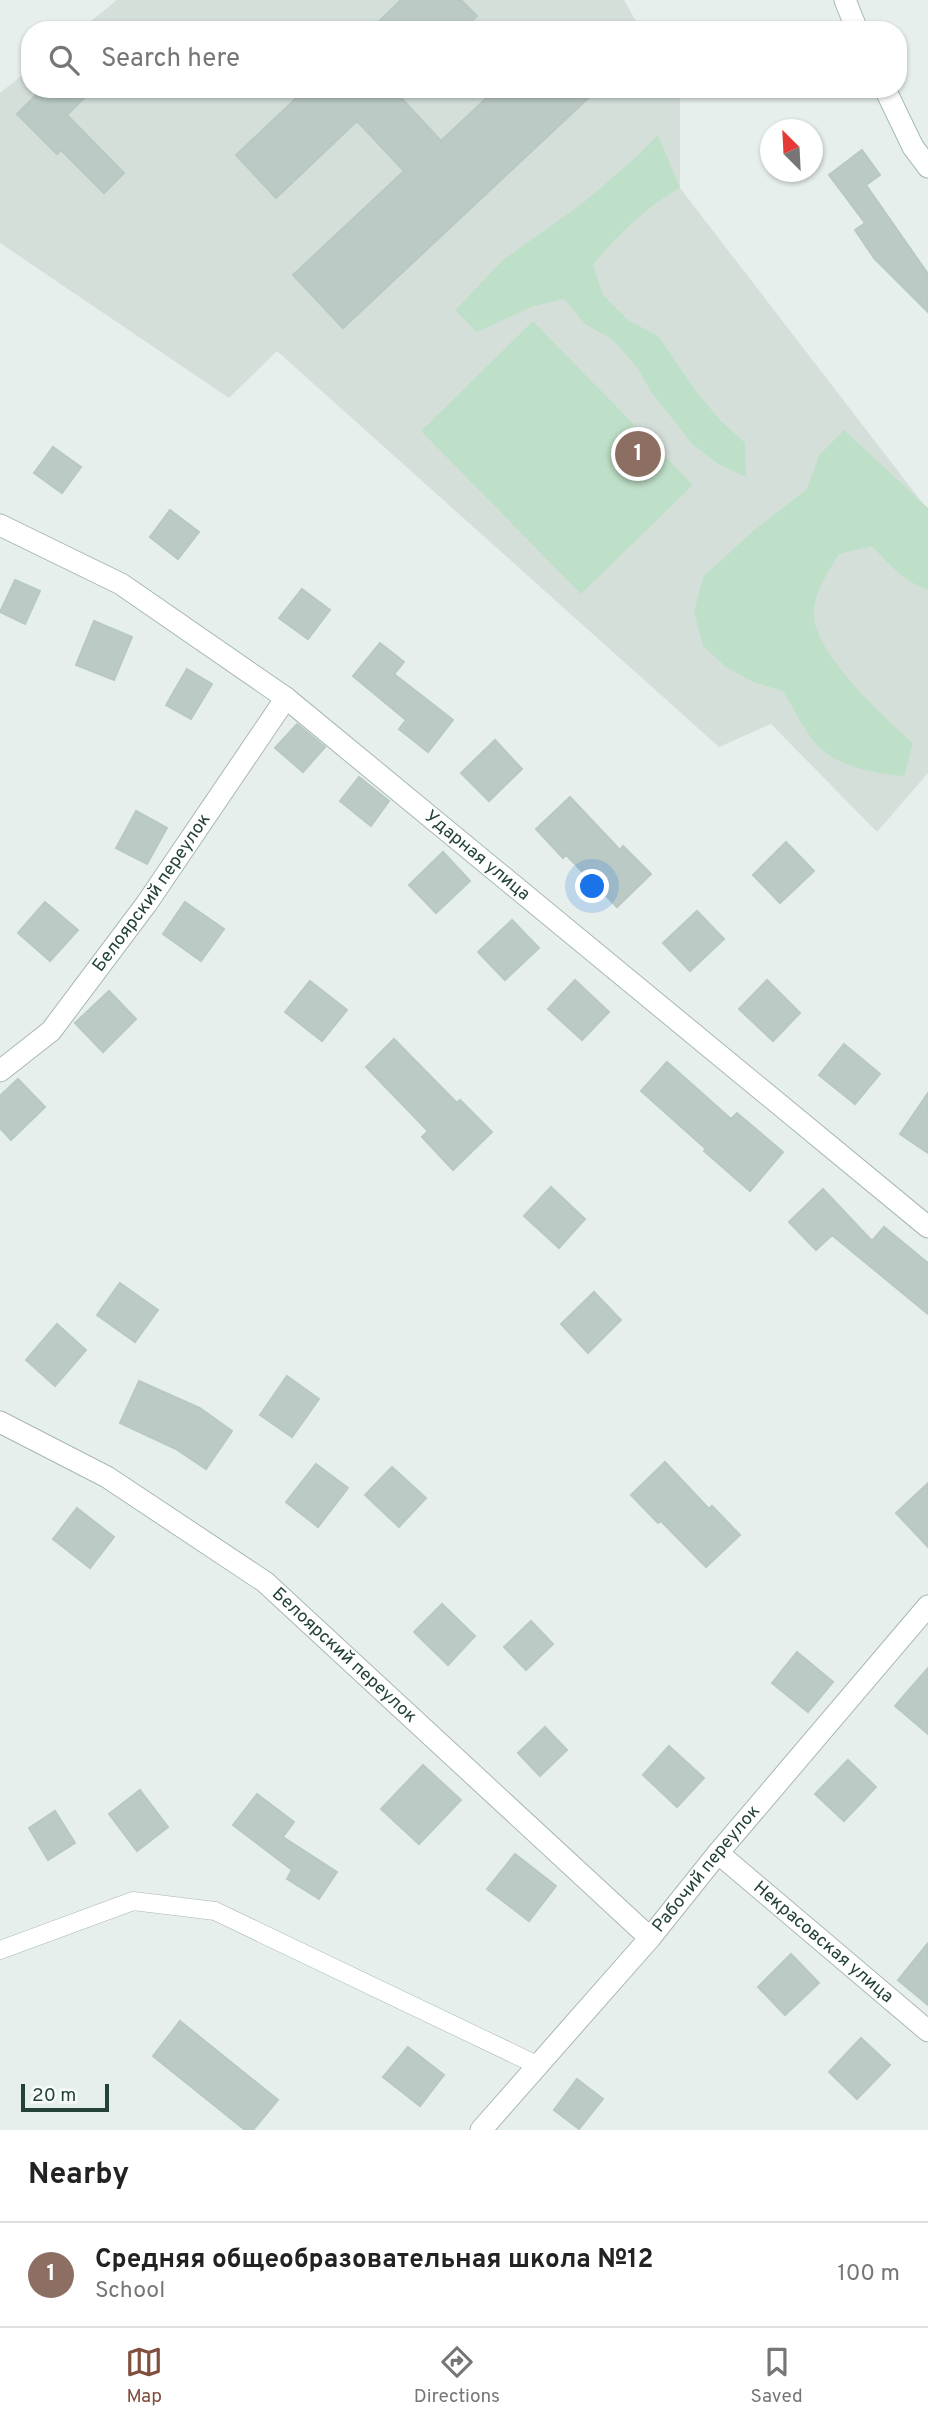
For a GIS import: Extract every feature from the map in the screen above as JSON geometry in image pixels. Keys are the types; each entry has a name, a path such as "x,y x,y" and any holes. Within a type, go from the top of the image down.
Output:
{"street":[{"path":"845,0 853,21"},
{"path":"889,98 913,148 928,167"},
{"name":"Ударная улица","path":"0,525 121,584 286,698 928,1227"},
{"name":"Белоярский переулок","path":"0,1071 51,1031 146,903 286,698"},
{"name":"Белоярский переулок","path":"0,1423 107,1477 265,1582 650,1938"},
{"name":"Рабочий переулок","path":"481,2130 650,1938 718,1853 928,1606"},
{"name":"Некрасовская улица","path":"718,1853 928,2031"}],"lane":[{"path":"0,1950 133,1901 215,1911 539,2066"}],"shaded area":[{"path":"117,0 624,0 636,21 91,21"},
{"path":"21,76 21,98 680,98 680,188 928,510 928,773 877,832 771,724 719,747 277,351 229,398 0,243 0,93"}],"green space":[{"path":"658,135 680,188 633,222 593,265 603,295 628,320 658,336 696,391 719,419 745,443 746,477 718,464 692,444 652,393 636,366 613,340 585,324 564,299 534,306 477,332 455,310 503,260 584,202"},
{"path":"533,321 693,485 581,594 421,431"},
{"path":"844,430 928,508 928,590 904,577 872,546 839,554 816,597 814,613 817,629 837,665 869,701 913,743 904,776 858,768 836,760 818,746 783,691 753,682 726,667 703,646 694,612 703,577 753,531 807,489 819,455"}],"building":[{"path":"401,0 461,0 477,16 472,21 379,21"},
{"path":"33,98 84,98 67,115 124,173 104,193 61,150 57,154 17,114"},
{"path":"296,98 401,98 441,141 486,98 588,98 343,328 293,275 404,171 357,121 276,198 236,155"},
{"path":"862,150 880,175 866,185 928,274 928,312 874,258 855,230 865,223 829,175"},
{"path":"53,447 81,467 62,493 34,473"},
{"path":"170,510 199,532 178,559 150,537"},
{"path":"15,580 40,591 25,624 0,612"},
{"path":"302,589 330,610 308,639 279,618"},
{"path":"94,621 132,637 114,680 76,665"},
{"path":"380,643 404,662 394,674 453,720 428,752 399,729 406,720 353,676"},
{"path":"187,669 212,684 191,719 166,705"},
{"path":"297,724 325,747 303,772 275,748"},
{"path":"495,740 522,769 489,801 461,773"},
{"path":"359,777 389,801 371,826 340,801"},
{"path":"570,797 620,850 623,846 651,874 617,907 566,855 563,858 536,829"},
{"path":"136,811 167,828 147,864 116,848"},
{"path":"786,842 814,871 780,903 753,875"},
{"path":"443,852 470,881 436,913 409,885"},
{"path":"45,902 78,930 50,961 18,933"},
{"path":"185,902 224,929 201,961 163,934"},
{"path":"697,911 724,939 690,971 663,943"},
{"path":"512,920 539,948 505,980 478,952"},
{"path":"575,980 609,1012 582,1040 548,1009"},
{"path":"767,980 800,1013 773,1041 739,1009"},
{"path":"310,981 347,1010 322,1041 285,1012"},
{"path":"109,991 136,1019 103,1052 75,1023"},
{"path":"394,1039 457,1103 460,1100 492,1132 453,1170 422,1137 428,1131 366,1067"},
{"path":"844,1044 880,1074 855,1104 819,1075"},
{"path":"667,1062 731,1119 737,1113 783,1152 750,1191 641,1091"},
{"path":"18,1079 45,1107 11,1140 0,1128 0,1096"},
{"path":"928,1093 928,1153 900,1134"},
{"path":"551,1187 585,1219 559,1248 524,1216"},
{"path":"823,1189 872,1241 884,1227 928,1263 928,1314 832,1235 816,1250 789,1222"},
{"path":"120,1283 158,1310 135,1342 97,1315"},
{"path":"594,1292 621,1320 588,1353 561,1324"},
{"path":"57,1324 86,1350 55,1386 26,1360"},
{"path":"287,1376 319,1399 292,1437 260,1415"},
{"path":"139,1381 200,1408 232,1431 206,1469 176,1449 120,1423"},
{"path":"665,1462 709,1509 712,1506 740,1535 706,1567 631,1495"},
{"path":"316,1464 348,1488 318,1527 286,1502"},
{"path":"392,1467 426,1498 399,1527 365,1495"},
{"path":"928,1483 928,1547 896,1513"},
{"path":"77,1508 114,1537 90,1568 53,1539"},
{"path":"442,1604 475,1636 448,1665 414,1632"},
{"path":"531,1621 553,1644 526,1670 504,1647"},
{"path":"797,1652 833,1682 808,1712 772,1683"},
{"path":"928,1668 928,1734 895,1706"},
{"path":"545,1727 567,1750 540,1776 518,1753"},
{"path":"669,1746 704,1778 677,1807 643,1775"},
{"path":"848,1760 876,1787 844,1821 815,1794"},
{"path":"423,1765 461,1800 419,1844 381,1809"},
{"path":"140,1790 168,1827 137,1851 109,1814"},
{"path":"257,1794 294,1822 283,1837 337,1872 319,1899 287,1879 292,1870 233,1825"},
{"path":"55,1811 75,1843 48,1860 29,1828"},
{"path":"515,1854 556,1886 529,1921 487,1889"},
{"path":"928,1943 928,2005 898,1980"},
{"path":"791,1954 819,1983 785,2015 758,1987"},
{"path":"180,2021 278,2100 253,2130 245,2130 153,2056"},
{"path":"861,2038 890,2065 857,2099 829,2072"},
{"path":"408,2047 444,2075 420,2106 383,2077"},
{"path":"577,2079 603,2099 579,2129 554,2110"}],"place":[{"name":"Средняя общеобразовательная школа №12","path":"638,454"}]}
